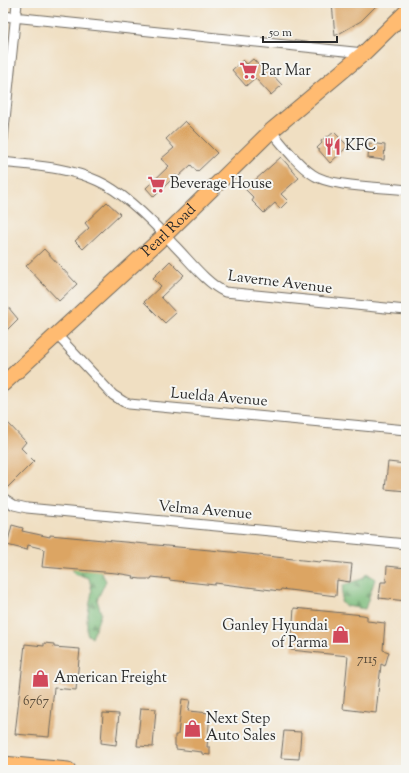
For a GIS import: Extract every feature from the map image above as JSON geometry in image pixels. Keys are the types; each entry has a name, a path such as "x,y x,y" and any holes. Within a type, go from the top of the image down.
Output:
{"main road":[{"name":"Pearl Road","path":"3,384 165,235 271,131 364,53 406,12"},
{"path":"3,764 68,770"}],"street":[{"path":"3,139 17,3"},
{"path":"3,16 364,53"},
{"path":"271,131 305,169 322,180 337,183 406,190"},
{"name":"Laverne Avenue","path":"3,162 54,168 98,180 122,196 165,235 214,286 225,292 406,310"},
{"name":"Luelda Avenue","path":"57,335 113,395 129,404 406,430"},
{"name":"Velma Avenue","path":"3,498 14,506 27,508 406,544"}],"green space":[{"path":"97,564 106,581 97,600 101,613 92,638 87,634 87,619 92,591 89,578 75,574 70,565 80,567 85,571 88,566"},
{"path":"367,573 375,579 365,609 346,606 341,602 343,585 362,579"}],"building":[{"path":"332,3 379,3 361,21 335,36"},
{"path":"253,59 266,73 268,70 282,85 271,95 255,78 246,86 232,70 243,60 247,64"},
{"path":"185,121 217,153 197,172 191,165 178,177 176,175 154,197 146,188 169,166 161,159 174,148 166,139"},
{"path":"334,132 348,146 330,163 317,148 322,143 321,141"},
{"path":"369,143 385,145 384,160 368,158"},
{"path":"281,157 299,178 281,194 288,201 280,209 275,203 264,213 252,201 254,198 245,189"},
{"path":"107,202 120,214 83,249 75,241 89,228 85,223"},
{"path":"44,249 77,284 59,301 26,266"},
{"path":"170,261 184,275 161,297 176,313 165,323 144,302 161,286 153,278"},
{"path":"3,301 18,319 3,334"},
{"path":"8,423 26,442 21,448 34,461 8,487 3,482 3,428"},
{"path":"388,462 406,464 406,491 385,489"},
{"path":"12,525 23,528 22,531 50,537 50,535 352,564 350,582 337,580 336,596 215,583 215,585 152,577 151,579 141,579 133,578 134,576 116,573 42,567 44,549 28,545 27,550 7,545"},
{"path":"387,566 406,568 406,601 379,598 381,582 386,582"},
{"path":"294,608 363,615 367,616 367,621 385,623 383,650 389,652 385,666 381,664 376,713 343,709 348,656 291,650"},
{"path":"44,643 54,644 54,647 80,649 76,690 54,688 49,737 15,734 25,644 44,646"},
{"path":"182,699 190,700 188,711 210,713 207,747 210,747 210,755 202,754 202,752 176,749 175,735 178,735"},
{"path":"141,708 156,709 153,747 137,746"},
{"path":"103,713 119,714 116,745 101,743"},
{"path":"284,731 301,732 299,759 281,758"}],"place":[{"name":"Par Mar","path":"248,71"},
{"name":"KFC","path":"332,146"},
{"name":"Beverage House","path":"157,184"},
{"name":"Ganley Hyundai of Parma","path":"341,635"},
{"name":"American Freight","path":"41,678"},
{"name":"Next Step Auto Sales","path":"193,728"}]}
